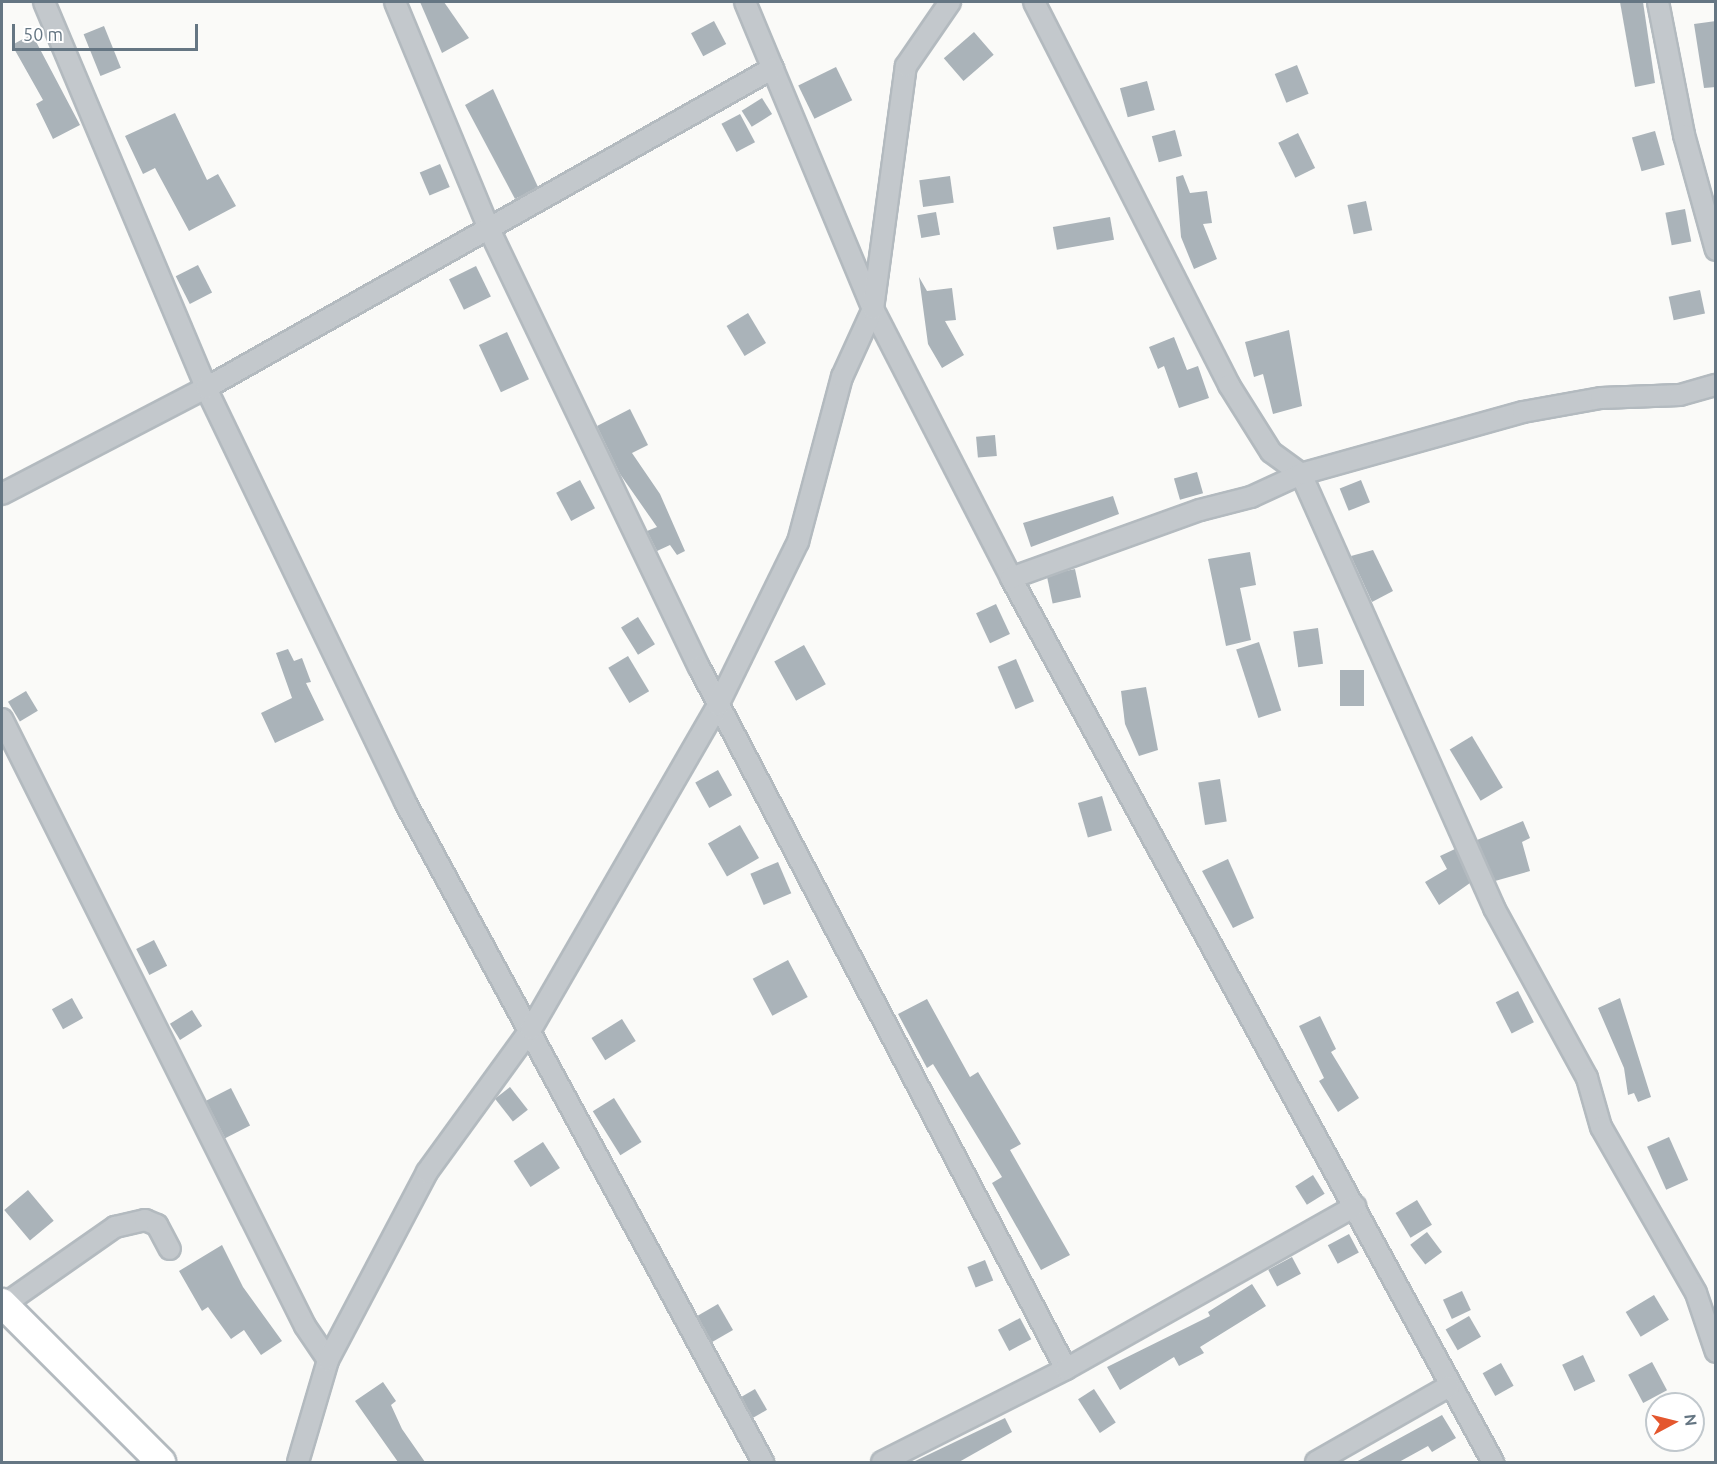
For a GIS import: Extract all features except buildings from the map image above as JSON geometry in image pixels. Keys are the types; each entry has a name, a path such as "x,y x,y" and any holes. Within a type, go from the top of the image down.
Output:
{"street":[{"path":"44,2 206,388 405,802 531,1029 763,1462"},
{"path":"395,2 489,229 718,705 1066,1369"},
{"path":"745,2 873,309 1011,578 1355,1206 1449,1386 1493,1462"},
{"path":"298,1462 328,1360 427,1172 531,1029 718,705 798,542 842,377 873,309 906,66 951,2"},
{"path":"1034,2 1229,384 1271,452 1301,474 1494,908 1587,1078 1601,1127 1696,1293 1716,1352"},
{"path":"1658,2 1684,135 1716,250"},
{"path":"2,494 206,388 773,68"},
{"path":"1011,578 1200,510 1251,497 1301,474 1523,412 1601,398 1680,395 1716,385"},
{"path":"2,719 305,1326 328,1360"},
{"path":"882,1462 1066,1369 1355,1206"},
{"path":"161,1462 2,1305 116,1227 145,1220 158,1225 170,1249"},
{"path":"1316,1462 1449,1386"}]}
